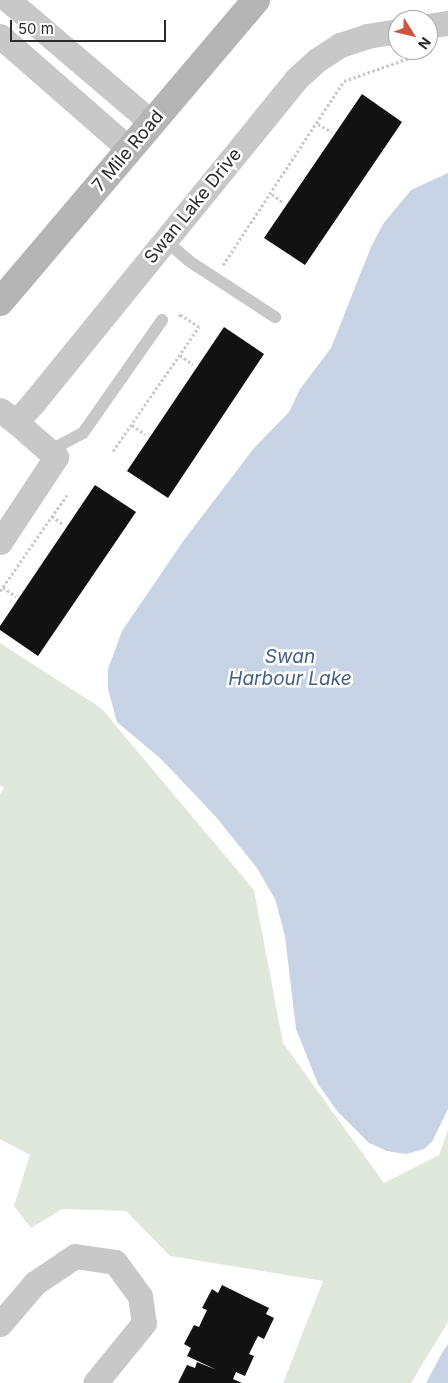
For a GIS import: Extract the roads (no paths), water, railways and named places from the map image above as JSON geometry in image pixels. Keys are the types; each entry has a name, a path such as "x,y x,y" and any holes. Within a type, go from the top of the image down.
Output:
{"street":[{"path":"8,0 152,122"},
{"name":"7 Mile Road","path":"0,302 256,0"},
{"name":"Swan Lake Drive","path":"49,451 8,416 165,240 296,79 316,60 340,45 367,36 388,33"},
{"path":"0,36 129,149"},
{"path":"0,542 56,457 49,451"},
{"path":"0,1324 35,1283 75,1256 115,1262 140,1296 144,1323 95,1383"}],"lane":[{"path":"165,240 215,277 276,317"},
{"path":"49,451 83,433 162,320"}],"water":[{"name":"Swan Harbour Lake","path":"448,173 448,1109 432,1142 424,1149 406,1154 387,1151 369,1143 337,1111 318,1084 296,1029 285,936 275,899 257,868 216,817 161,759 117,722 108,689 108,669 122,631 184,540 254,448 289,412 300,389 331,348 371,247 383,224 411,190"},
{"path":"448,1344 448,1383 426,1383 442,1353"}]}
